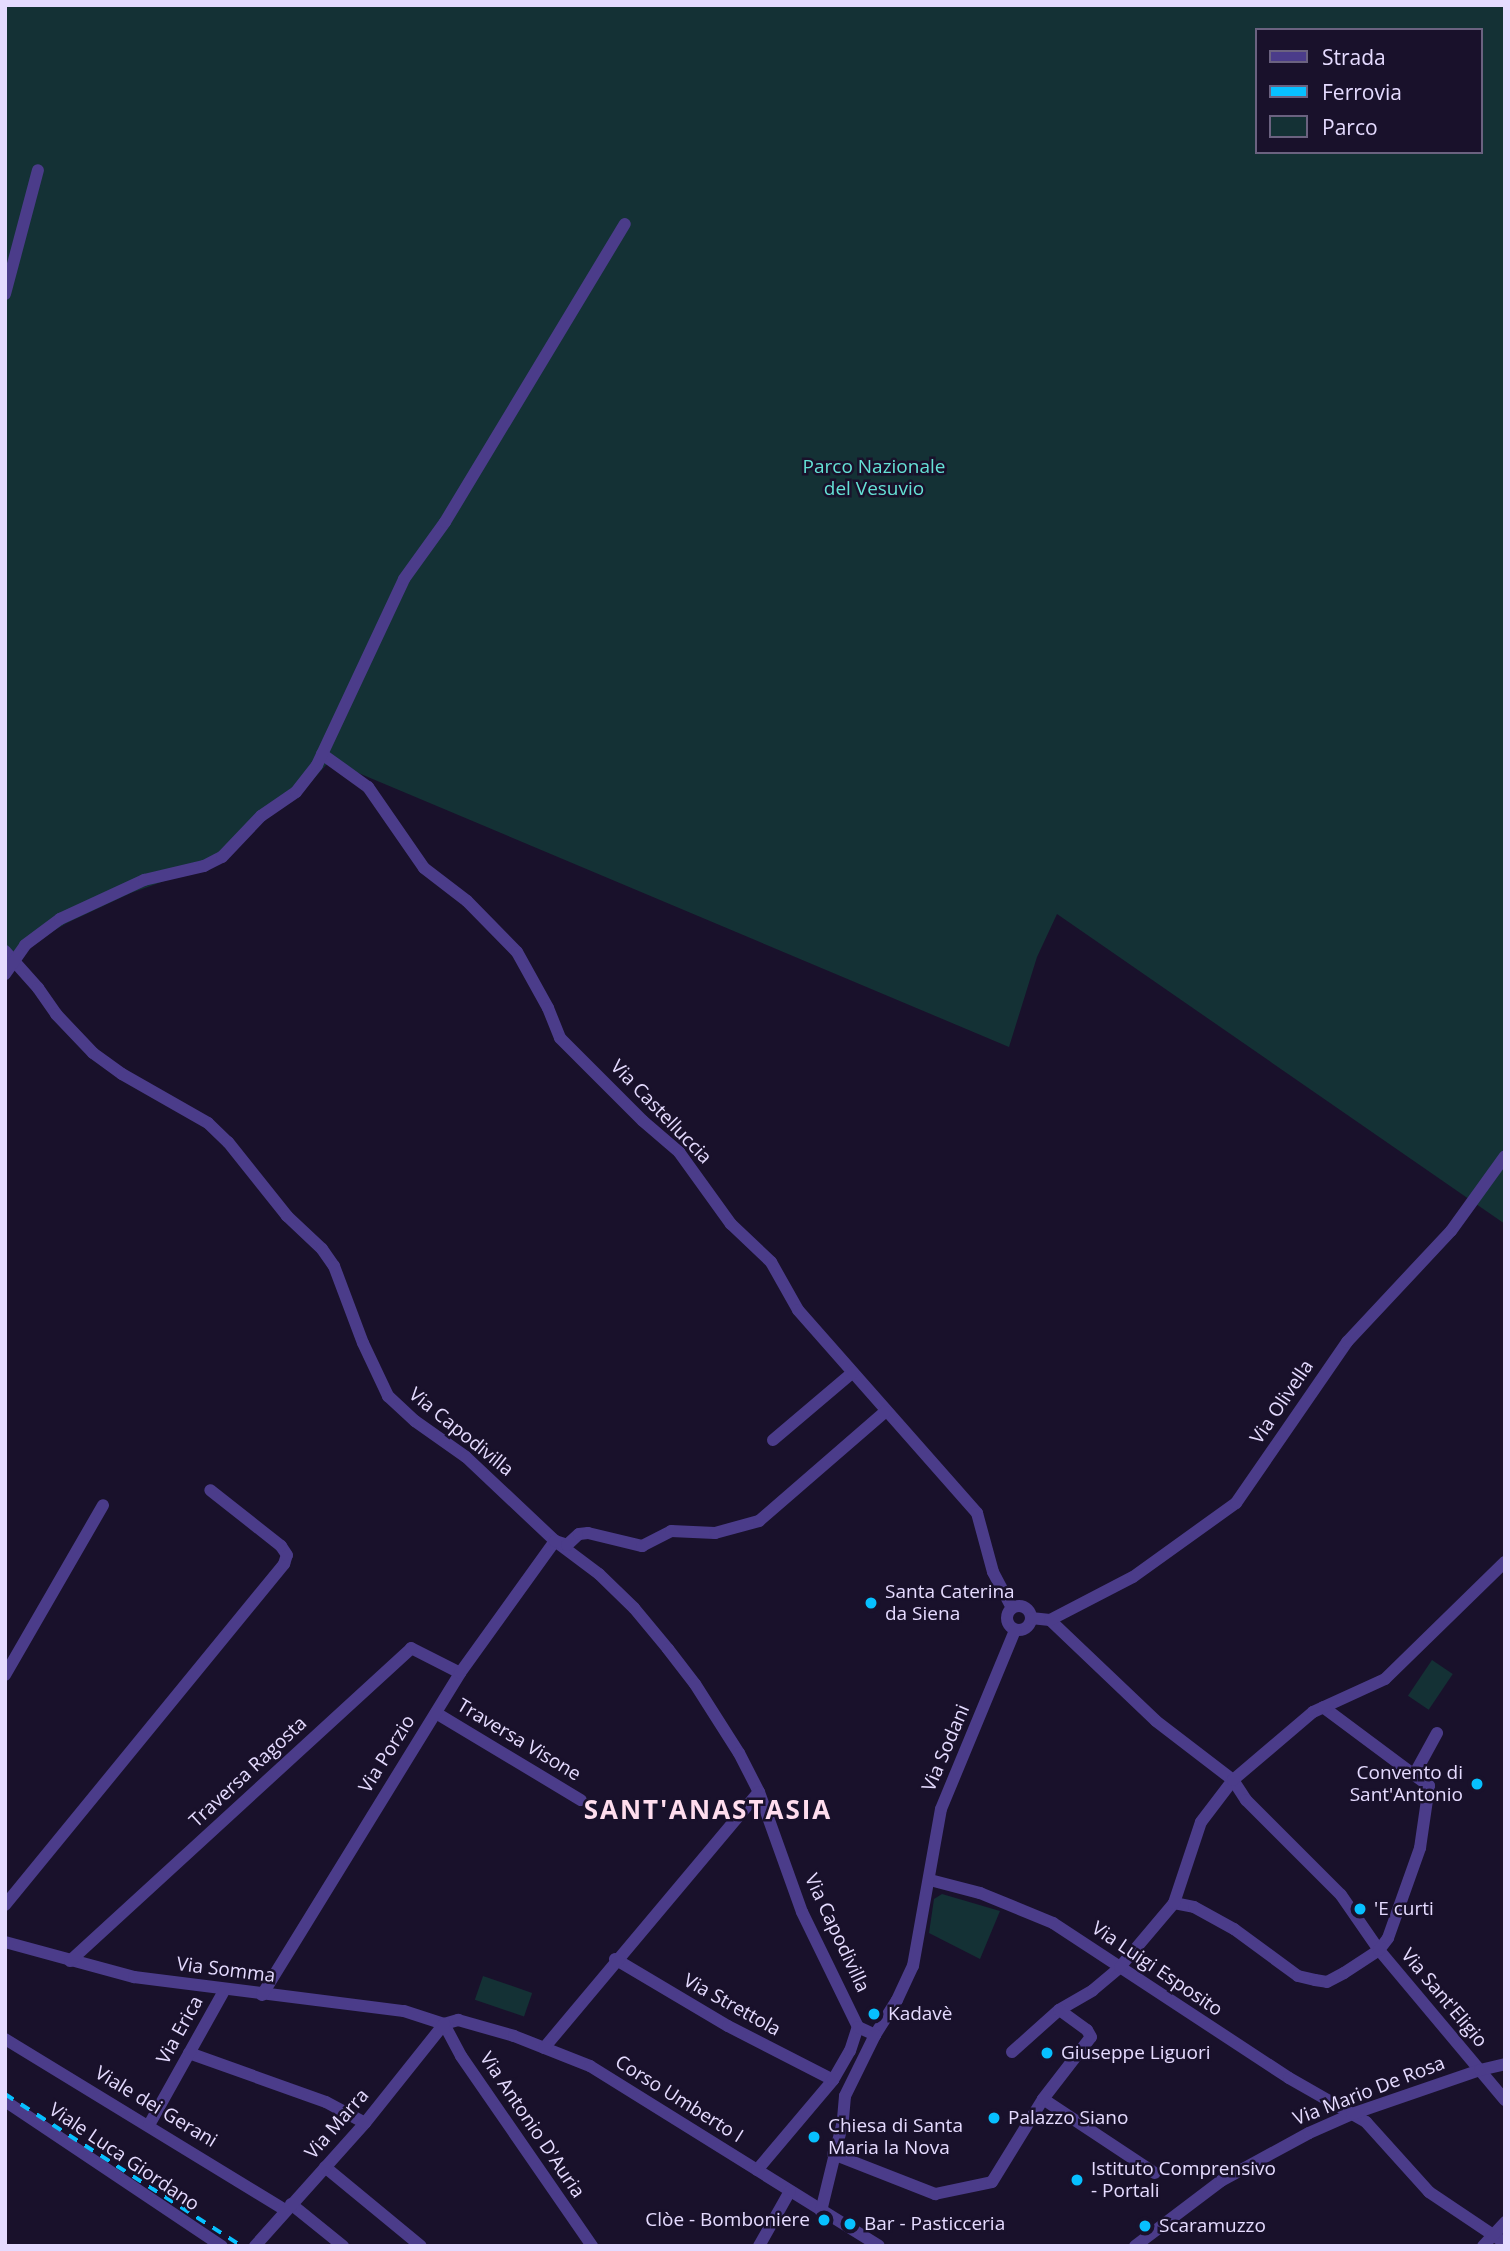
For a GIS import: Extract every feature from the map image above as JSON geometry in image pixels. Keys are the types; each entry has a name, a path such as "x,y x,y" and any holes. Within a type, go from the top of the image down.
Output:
{"street":[{"path":"5,294 38,170"},
{"path":"5,974 10,955 60,919 144,880 204,866 222,857 261,816 296,792 322,754 404,579 460,498 625,224"},
{"name":"Via Castelluccia","path":"322,754 368,787 424,868 467,901 517,952 548,1008 560,1038 643,1121 679,1152 731,1224 771,1262 798,1310 885,1412 977,1513 984,1544 998,1583 1013,1608"},
{"name":"Via Capodivilla","path":"10,955 56,1014 93,1053 122,1074 208,1123 228,1142 274,1201 322,1249 334,1266 363,1343 388,1396 415,1421 466,1457 555,1541 583,1560 626,1599 668,1649 695,1684 759,1792 802,1912 858,2027"},
{"name":"Via Olivella","path":"1049,1620 1133,1577 1236,1503 1347,1342 1451,1231 1505,1156"},
{"path":"773,1440 852,1373"},
{"path":"555,1541 567,1545 579,1534 588,1532 642,1546 671,1531 715,1533 759,1521 885,1412"},
{"path":"5,1905 284,1564 287,1555 281,1546 210,1490"},
{"path":"5,1675 103,1504"},
{"name":"Via Porzio","path":"262,1995 460,1673 555,1541"},
{"path":"1012,2052 1059,2010 1093,1990 1120,1967 1174,1903 1206,1813 1233,1780 1269,1746 1323,1707 1385,1679 1505,1562"},
{"path":"1031,1618 1026,1628 1015,1630 1007,1618 1013,1608 1023,1607 1031,1618 1049,1620"},
{"name":"Via Sant'Eligio","path":"1049,1620 1149,1714 1233,1780 1246,1800 1341,1895 1378,1950 1505,2100"},
{"name":"Via Sodani","path":"821,2211 843,2121 845,2096 875,2035 908,1980 923,1927 941,1809 1015,1630"},
{"name":"Traversa Ragosta","path":"70,1961 411,1648 460,1673"},
{"path":"1174,1903 1194,1907 1234,1929 1298,1976 1315,1980 1327,1982 1378,1950 1396,1920 1420,1848 1429,1786 1323,1707"},
{"name":"Traversa Visone","path":"436,1713 581,1800"},
{"path":"1414,1775 1437,1733"},
{"path":"544,2048 615,1959 759,1792"},
{"name":"Via Luigi Esposito","path":"930,1880 980,1894 1053,1923 1277,2071 1366,2122 1429,2192 1448,2208 1500,2238"},
{"name":"Via Somma","path":"5,1942 134,1977 224,1991 404,2011 444,2024"},
{"name":"Via Strettola","path":"615,1959 752,2039 833,2080"},
{"name":"Via Erica","path":"149,2125 224,1991"},
{"path":"833,2154 935,2194 992,2182 1044,2099 1091,2037 1087,2030 1059,2010"},
{"name":"Corso Umberto I","path":"444,2024 458,2020 590,2066 879,2246"},
{"name":"Via Marra","path":"255,2246 365,2123 444,2024"},
{"name":"Via Antonio D'Auria","path":"444,2024 461,2056 592,2246"},
{"path":"757,2170 833,2080 850,2050 858,2027 875,2035"},
{"name":"Viale dei Gerani","path":"5,2039 288,2207 343,2246"},
{"path":"189,2053 326,2102 365,2123"},
{"name":"Via Mario De Rosa","path":"1135,2246 1177,2212 1233,2174 1309,2133 1352,2114 1505,2064"},
{"path":"1044,2099 1156,2173"},
{"name":"Viale Luca Giordano","path":"5,2101 222,2246"},
{"path":"325,2167 421,2246"},
{"path":"760,2246 790,2191"},
{"path":"1483,2246 1500,2238 1505,2222"}],"green space":[{"name":"Parco Nazionale del Vesuvio","path":"5,5 1505,5 1505,1224 1057,914 1037,957 1009,1047 337,764 326,765 311,782 203,867 131,893 67,923 5,959"},
{"path":"1432,1660 1453,1674 1429,1710 1408,1696"},
{"path":"942,1894 1000,1911 980,1959 929,1933 934,1899"},
{"path":"483,1976 532,1993 524,2017 475,2000"}],"railway":[{"path":"5,2094 242,2246"}],"place":[{"name":"Santa Caterina da Siena","path":"871,1603"},
{"name":"Convento di Sant'Antonio","path":"1477,1784"},
{"name":"'E curti","path":"1360,1909"},
{"name":"Kadavè","path":"874,2014"},
{"name":"Giuseppe Liguori","path":"1047,2053"},
{"name":"Palazzo Siano","path":"994,2118"},
{"name":"Chiesa di Santa Maria la Nova","path":"814,2137"},
{"name":"Istituto Comprensivo - Portali","path":"1077,2180"},
{"name":"Clòe - Bomboniere","path":"824,2220"},
{"name":"Bar - Pasticceria","path":"850,2224"},
{"name":"Scaramuzzo","path":"1145,2226"}],"district":[{"name":"SANT'ANASTASIA","path":"708,1810"}]}
